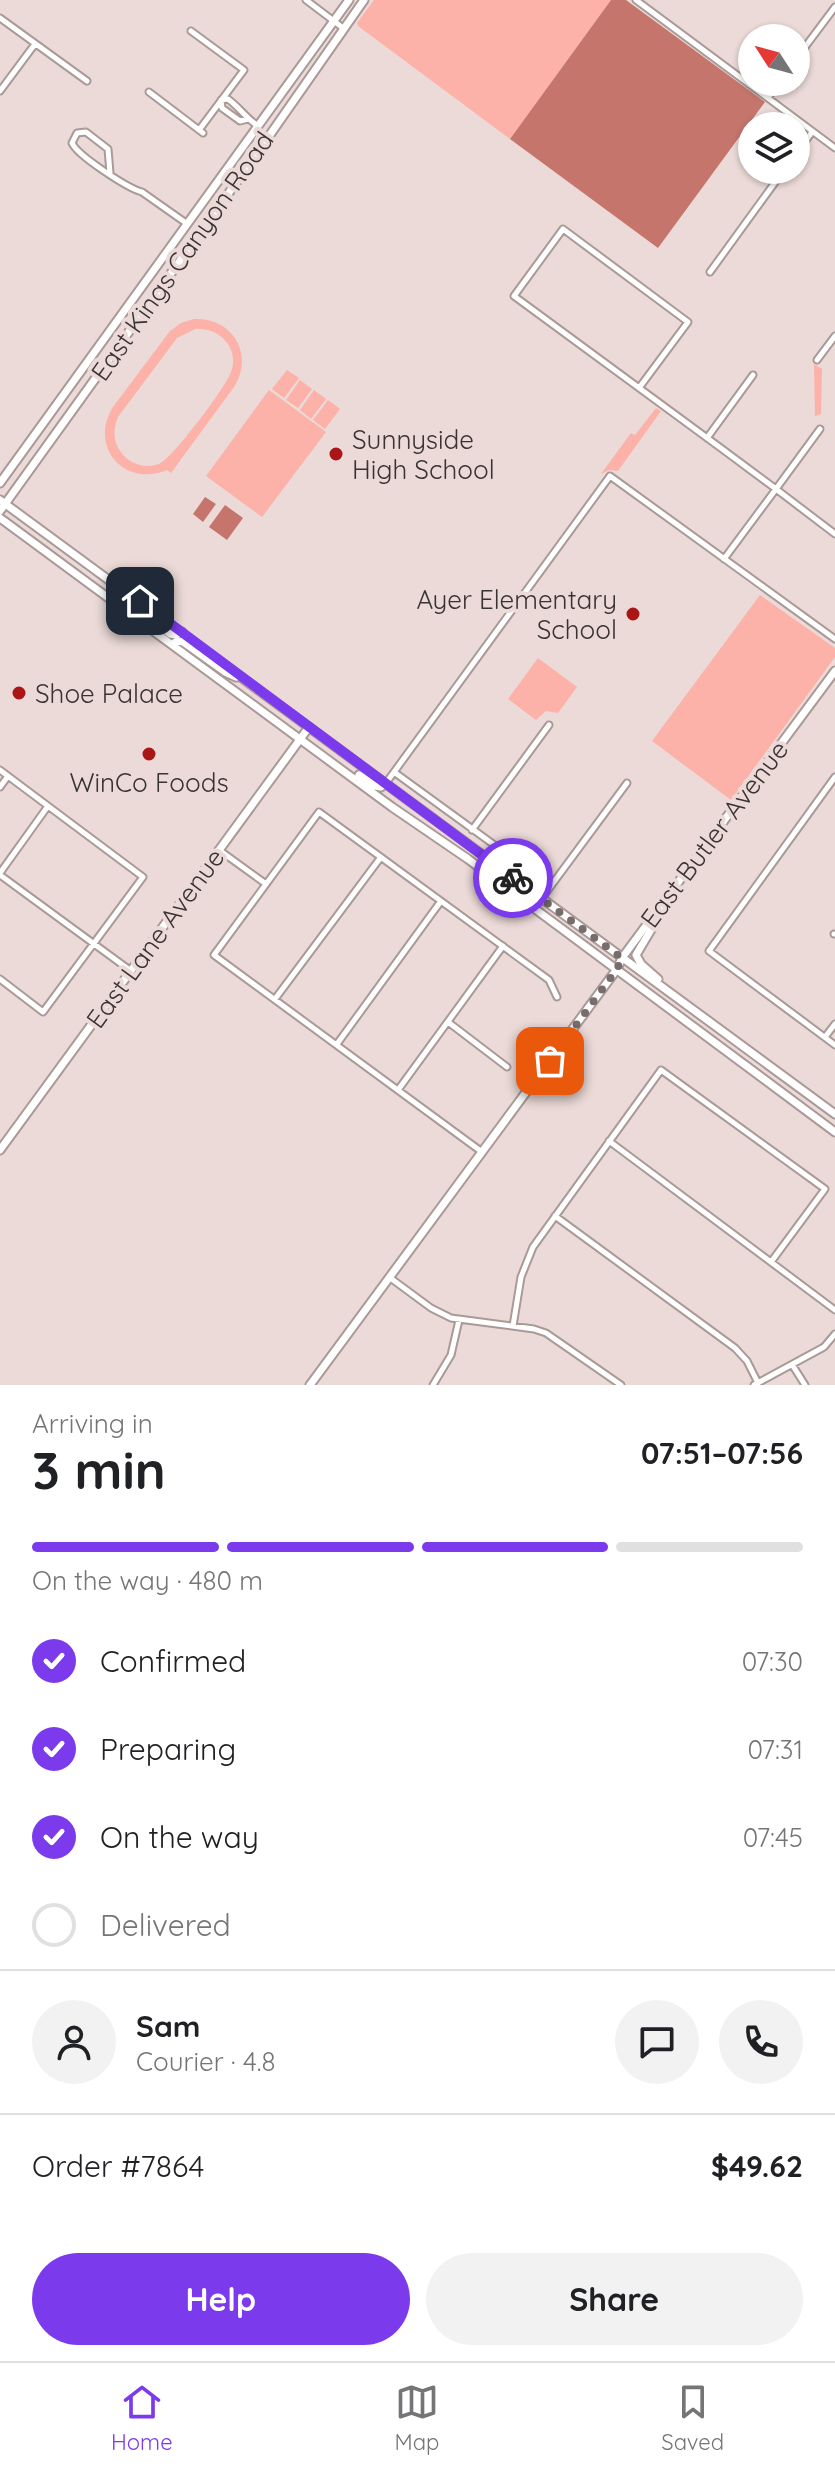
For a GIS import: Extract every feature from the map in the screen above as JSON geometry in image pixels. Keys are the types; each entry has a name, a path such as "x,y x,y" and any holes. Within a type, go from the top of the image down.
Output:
{"main road":[{"name":"East Kings Canyon Road","path":"0,483 349,0"},
{"name":"East Kings Canyon Road","path":"2,505 246,169 364,0"},
{"path":"2,505 182,632 835,1114"},
{"path":"0,518 835,1132"},
{"path":"105,595 132,606 170,634 182,632"},
{"path":"172,644 183,642 225,672 249,682"},
{"name":"East Butler Avenue","path":"310,1385 835,671"},
{"name":"East Lane Avenue","path":"0,1150 309,727"},
{"path":"340,767 345,766 375,786 381,787 386,783"},
{"path":"660,908 636,955 669,992"}],"street":[{"path":"306,0 343,28"},
{"path":"636,0 835,148"},
{"path":"810,40 835,7"},
{"path":"0,18 87,81"},
{"path":"149,92 201,131 244,70 191,31"},
{"path":"0,91 35,44"},
{"path":"221,100 228,99 258,126"},
{"path":"221,100 222,108 240,121 248,119"},
{"path":"110,173 108,149 86,132 77,133 72,143 74,148 133,189 142,192 186,223"},
{"path":"710,272 774,184"},
{"path":"639,388 688,322 563,229 514,296 835,534"},
{"path":"817,360 835,336"},
{"path":"707,438 753,375"},
{"path":"724,559 820,429"},
{"path":"386,783 610,476 835,639"},
{"path":"472,830 549,725"},
{"path":"0,770 143,877 43,1012 0,979"},
{"path":"394,772 526,868 554,882"},
{"path":"0,787 8,776"},
{"path":"835,777 709,951 835,1045"},
{"path":"541,899 627,783"},
{"path":"48,806 0,874 131,971"},
{"path":"483,1152 214,955 319,812 549,980 557,997"},
{"path":"219,850 266,884"},
{"path":"275,999 381,857"},
{"path":"337,1044 441,901"},
{"path":"398,1090 503,946"},
{"path":"448,1022 507,1067"},
{"path":"825,1037 835,1024"},
{"path":"513,1326 517,1292 526,1260 661,1070 825,1189 771,1262"},
{"path":"609,1141 835,1310"},
{"path":"555,1216 735,1348 747,1361 756,1384 824,1347 835,1334"},
{"path":"389,1277 431,1308 459,1320 534,1329 553,1337 621,1385"},
{"path":"433,1385 451,1355 459,1320"},
{"path":"793,1366 805,1385"}],"shaded area":[{"path":"374,0 611,0 510,139 358,26 357,23"},
{"path":"611,0 626,0 738,82 738,96 757,96 765,102 758,112 738,112 738,139 658,248 510,139"},
{"path":"194,319 207,320 229,331 241,350 240,375 171,473 167,470 152,474 137,473 125,469 108,449 106,422 113,407 170,331","holes":["195,329 219,335 230,347 233,363 227,380 198,422 166,459 154,465 143,466 133,462 124,456 116,444 118,417 177,338"]},
{"path":"814,364 822,369 821,414 815,416"},
{"path":"287,370 299,378 284,398 272,389"},
{"path":"300,380 312,389 298,408 286,400"},
{"path":"269,390 326,432 262,517 206,476"},
{"path":"314,390 326,399 311,419 300,410"},
{"path":"328,400 340,409 325,429 313,420"},
{"path":"656,408 661,411 618,471 609,470 601,474 631,433 635,435"},
{"path":"205,497 216,504 203,522 193,514"},
{"path":"225,505 243,518 227,540 209,527"},
{"path":"760,595 835,648 835,657 731,800 652,741"},
{"path":"538,658 577,687 558,713 546,711 536,720 508,699"}],"way so far":[{"path":"513,878 622,958 550,1061"}],"place":[{"name":"Sunnyside High School","path":"336,454"},
{"name":"Ayer Elementary School","path":"633,614"},
{"name":"Shoe Palace","path":"19,693"},
{"name":"WinCo Foods","path":"149,754"}],"route":[{"path":"140,601 513,878"}]}
